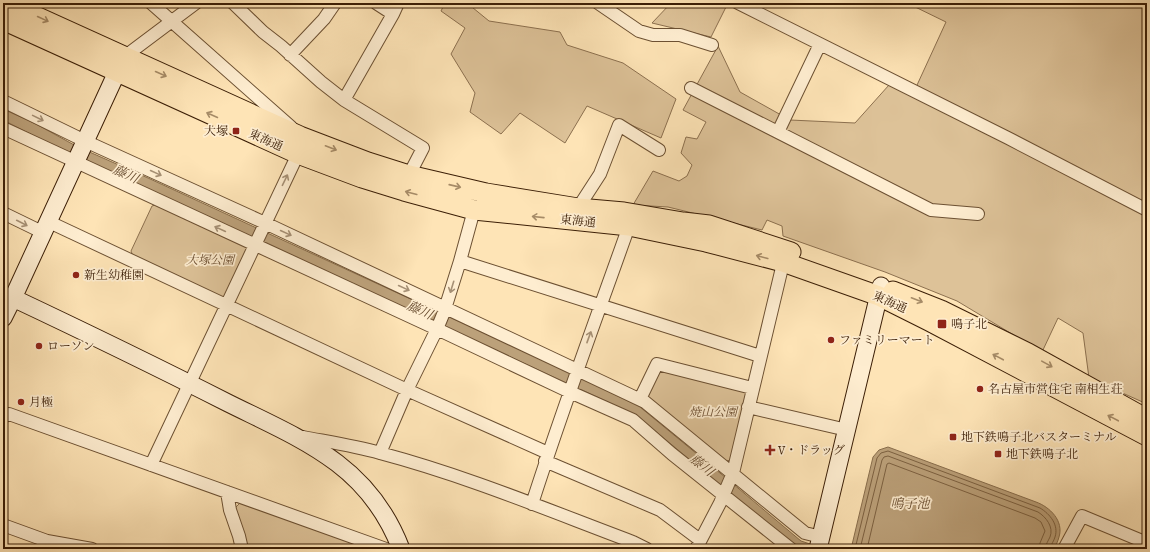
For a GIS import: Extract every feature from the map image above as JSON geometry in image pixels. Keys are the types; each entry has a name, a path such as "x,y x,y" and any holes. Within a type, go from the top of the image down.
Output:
{"main road":[{"name":"東海通","path":"7,3 121,65"},
{"name":"東海通","path":"3,20 121,65 299,145 362,178 404,191 474,210 629,226 784,256"},
{"name":"東海通","path":"299,145 368,162 409,175 486,193 578,208 624,212 709,225 784,256 880,291 948,313 1028,354 1147,419"},
{"name":"東海通","path":"880,291 929,321 1147,436"}],"street":[{"path":"151,3 282,118 299,145 228,305 151,466"},
{"path":"3,318 8,295 45,227 121,65 172,21 196,3"},
{"path":"233,3 263,32 344,100 423,148 409,175"},
{"path":"290,55 324,19 335,3"},
{"path":"344,100 396,8 376,3"},
{"path":"598,3 639,31 653,35 680,35 712,45"},
{"path":"738,3 1147,210"},
{"path":"778,132 820,44"},
{"path":"691,88 931,210 978,214"},
{"path":"3,101 80,151 256,243 634,420 672,454 724,493 791,549"},
{"path":"578,208 600,174 619,125 659,150"},
{"path":"3,128 80,151 264,226 576,372 640,399 732,475 805,533 820,543 880,291"},
{"path":"380,453 445,310 474,210"},
{"path":"3,213 45,227 228,305 660,510 698,544 720,503 732,475 784,256"},
{"path":"532,504 576,372 629,226"},
{"path":"460,261 760,356"},
{"path":"8,295 190,384 320,451 337,463 366,490 390,524 401,549"},
{"path":"640,399 657,364 752,388"},
{"path":"748,407 847,430"},
{"path":"3,416 9,414 386,549"},
{"path":"289,434 380,453 436,470 532,504 633,546 647,549"},
{"path":"227,492 230,510 242,549"},
{"path":"1064,549 1082,516 1144,542"},
{"path":"3,525 44,545 92,549"}],"green space":[{"path":"445,3 467,3 489,21 560,32 567,45 623,63 676,99 661,138 587,106 565,143 520,113 501,134 470,112 475,93 451,54 465,28 441,11"},
{"path":"671,3 728,3 711,37 652,23"},
{"path":"907,3 1147,3 1147,404 1089,378 1083,333 1058,318 1042,352 957,301 885,272 783,236 782,226 767,220 762,230 668,207 633,205 653,171 679,181 687,176 692,165 681,153 686,137 697,139 706,122 683,110 718,46 740,92 790,120 855,123 889,85 912,96 946,22"},
{"name":"大塚公園","path":"158,204 246,245 248,250 227,296 222,297 133,256 131,251 152,206"},
{"name":"焼山公園","path":"663,369 743,388 747,393 732,460 725,461 648,397 657,371"},
{"path":"241,502 373,549 246,549 234,509"}],"water":[{"name":"藤川","path":"3,109 36,124 76,146 582,378 640,407 801,541 825,549 797,549 636,415 64,151 3,120"},
{"name":"鳴子池","path":"888,447 1046,507 1055,515 1059,525 1060,531 1058,542 1054,549 851,549 873,457 879,450"}],"place":[{"name":"大塚","path":"236,131"},
{"name":"新生幼稚園","path":"76,275"},
{"name":"鳴子北","path":"942,324"},
{"name":"ファミリーマート","path":"831,340"},
{"name":"ローソン","path":"39,346"},
{"name":"名古屋市営住宅 南相生荘","path":"980,389"},
{"name":"月極","path":"21,402"},
{"name":"地下鉄鳴子北バスターミナル","path":"953,437"},
{"name":"V・ドラッグ","path":"770,450"},
{"name":"地下鉄鳴子北","path":"998,454"}]}
